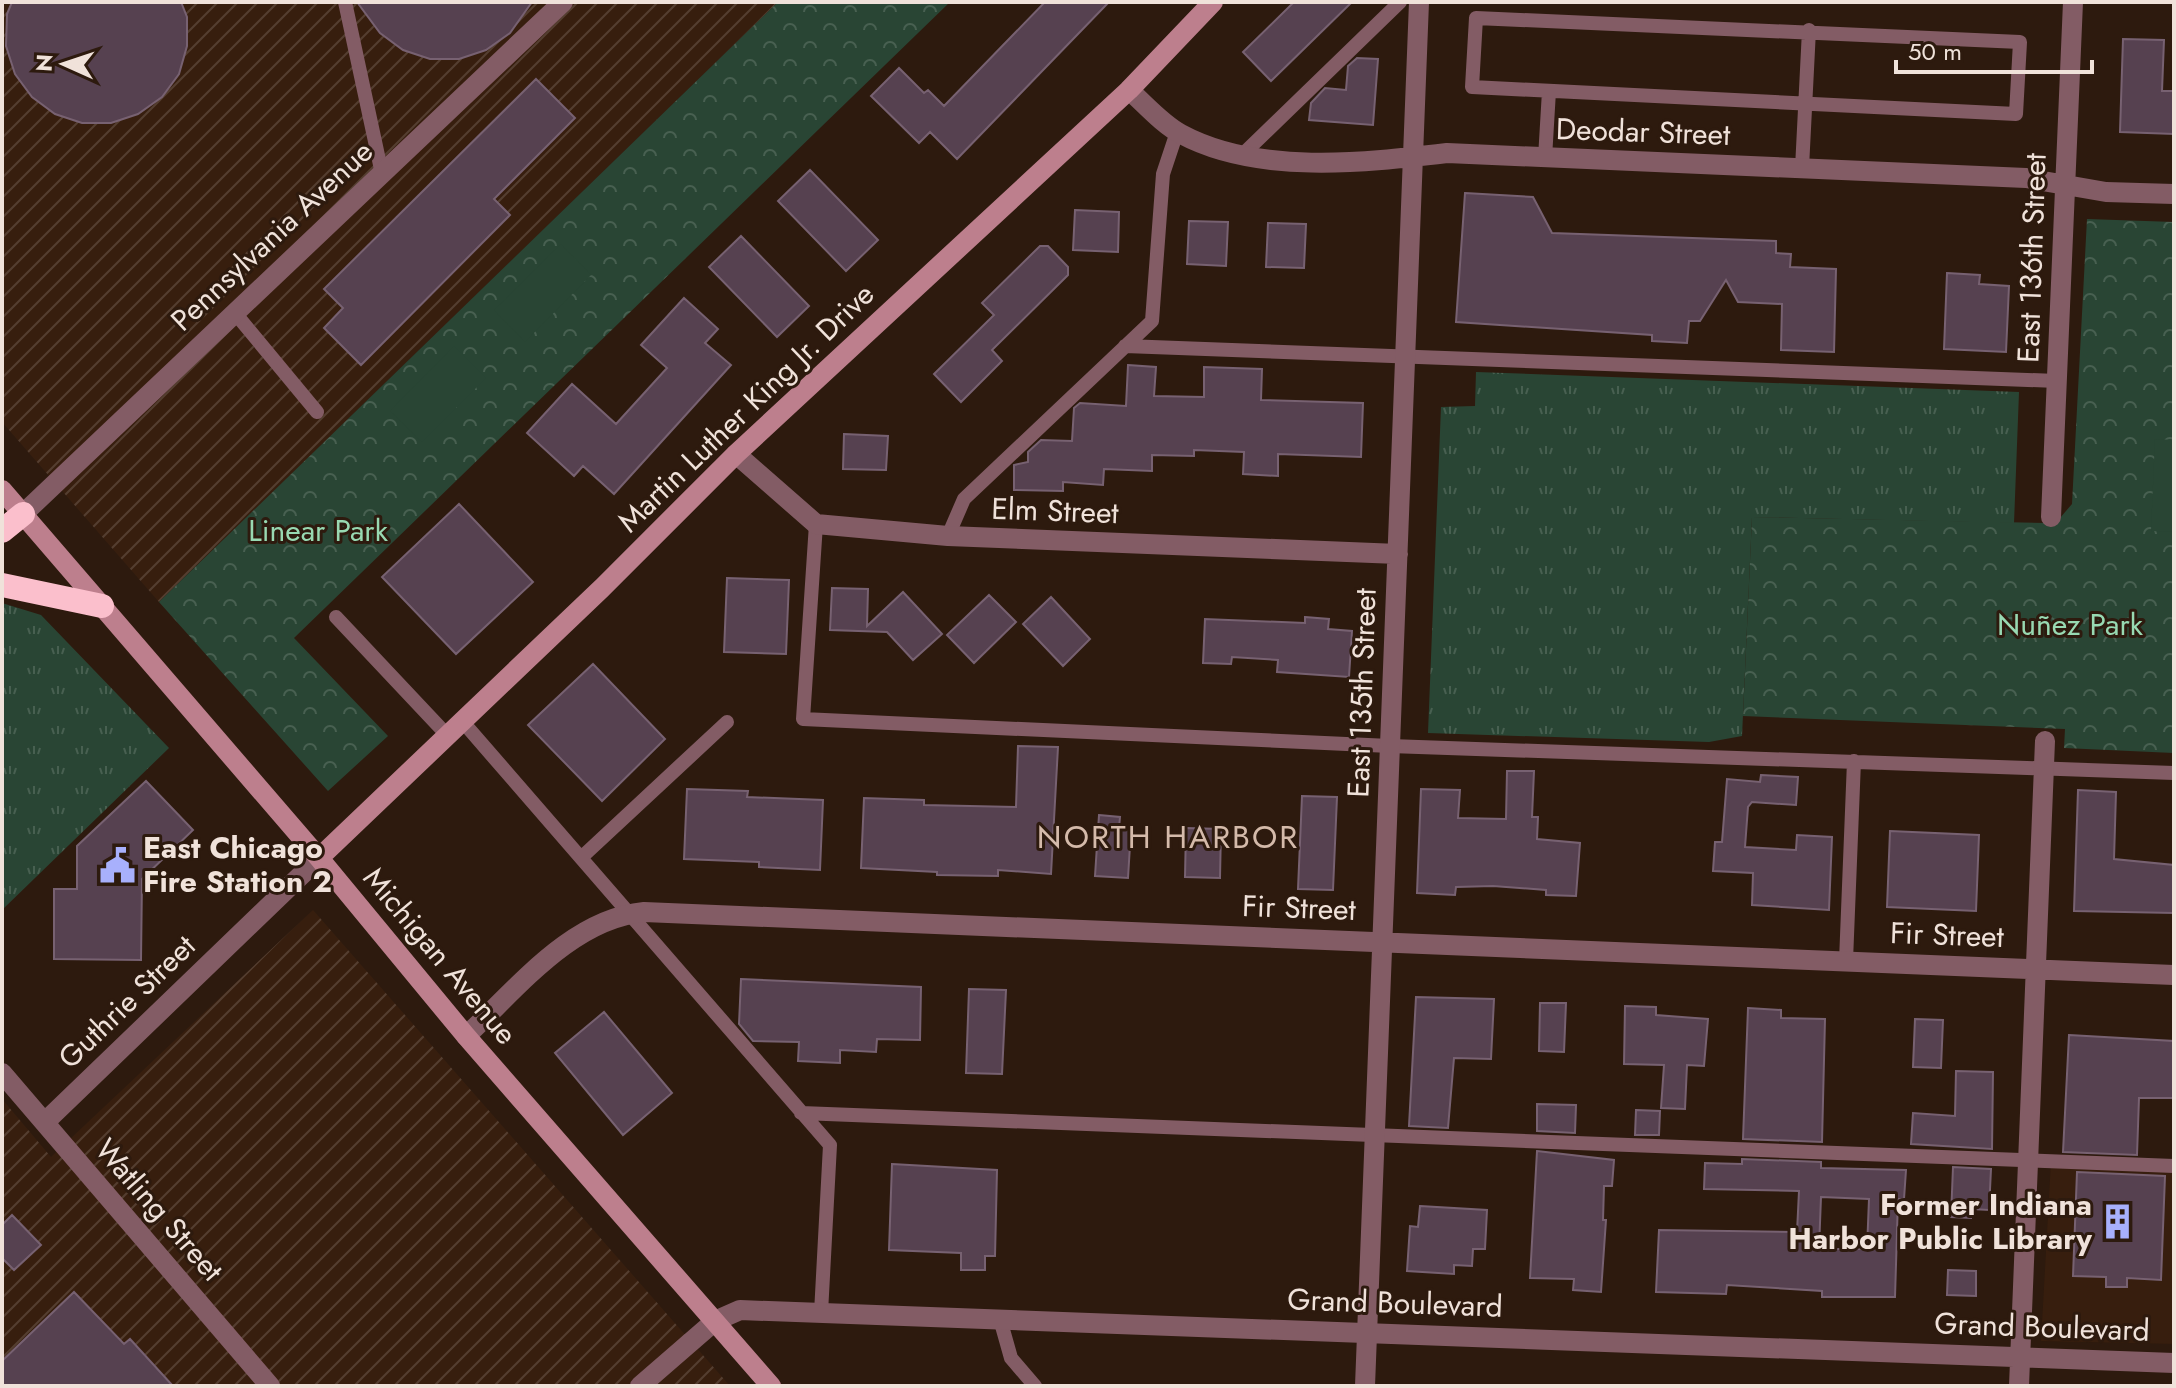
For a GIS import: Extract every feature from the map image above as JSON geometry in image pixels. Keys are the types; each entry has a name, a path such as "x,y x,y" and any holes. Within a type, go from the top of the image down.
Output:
{"highway":[{"path":"2,531 23,514"},
{"path":"2,585 102,606"}],"main road":[{"name":"Martin Luther King Jr. Drive","path":"319,858 456,729 736,454 1129,90 1213,2"},
{"name":"Michigan Avenue","path":"2,490 319,858 466,1036 771,1386"}],"street":[{"name":"Pennsylvania Avenue","path":"23,514 563,2"},
{"name":"East 135th Street","path":"1365,1386 1419,2"},
{"name":"East 136th Street","path":"2051,517 2073,2"},
{"name":"Deodar Street","path":"1129,90 1177,132 1240,157 1370,163 1447,153 2026,178 2106,192 2174,194"},
{"path":"736,454 816,524"},
{"name":"Elm Street","path":"816,524 948,536 1398,554"},
{"path":"2019,1386 2045,741"},
{"name":"Guthrie Street","path":"45,1122 319,858"},
{"name":"Fir Street","path":"466,1036 573,938 595,924 627,913 2174,975"},
{"name":"Watling Street","path":"2,1073 270,1386"},
{"name":"Grand Boulevard","path":"640,1386 715,1321 740,1310 2174,1363"}],"lane":[{"path":"345,2 382,174"},
{"path":"1240,157 1400,2"},
{"path":"1476,18 1809,30 2020,42 2016,114 1472,87 1476,18"},
{"path":"1802,168 1809,30"},
{"path":"1545,158 1549,91"},
{"path":"948,536 964,499 1152,321 1163,174 1177,132"},
{"path":"235,313 317,412"},
{"path":"1125,346 2057,381"},
{"path":"816,524 803,719 1390,746 2174,773"},
{"path":"336,617 456,729 583,856 627,913 830,1145 821,1313"},
{"path":"583,856 727,722"},
{"path":"1846,961 1854,761"},
{"path":"801,1113 2174,1166"},
{"path":"1000,1319 1011,1358 1035,1386"}],"shaded area":[{"path":"2,2 778,2 159,602 2,422"},
{"path":"313,910 730,1386 2,1386 2,1099 51,1157"},
{"path":"2051,1161 2174,1166 2174,1344 2041,1341"}],"green space":[{"name":"Linear Park","path":"778,2 950,2 294,638 388,736 328,791 159,602"},
{"name":"Nuñez Park","path":"2087,219 2174,222 2174,753 2064,748 2065,729 1743,716 1752,517 2045,523 2060,518 2072,504"},
{"path":"561,244 591,275 525,342 494,310"},
{"path":"454,346 486,378 422,442 390,411"},
{"path":"1476,372 2019,392 2014,523 1752,517 1742,736 1709,742 1428,733 1441,407 1475,406"},
{"path":"2155,439 2174,440 2174,532 2151,531"},
{"path":"2,603 41,615 169,748 2,910"}],"building":[{"path":"12,2 181,2 187,17 187,46 179,74 162,97 138,114 111,123 82,123 55,114 32,97 15,74 6,46 7,14"},
{"path":"357,2 532,2 510,33 486,50 459,59 430,59 403,50 380,33"},
{"path":"1045,2 1109,2 957,159 930,132 919,143 871,96 899,68 924,93 928,90 944,106"},
{"path":"1294,2 1352,2 1271,81 1243,52"},
{"path":"2123,39 2164,40 2162,91 2174,91 2174,134 2120,132"},
{"path":"1357,58 1378,59 1373,125 1309,120 1311,103 1325,88 1346,90 1348,66"},
{"path":"536,79 575,118 494,199 510,215 361,365 324,328 343,308 324,289"},
{"path":"810,170 878,240 846,271 778,201"},
{"path":"1465,193 1533,197 1552,233 1776,241 1776,253 1791,254 1790,267 1836,269 1834,352 1781,350 1782,304 1738,302 1726,280 1700,321 1689,321 1687,343 1652,341 1652,335 1456,322"},
{"path":"1075,210 1119,212 1118,252 1073,250"},
{"path":"1189,221 1228,222 1226,266 1187,264"},
{"path":"1268,223 1306,224 1304,268 1266,267"},
{"path":"741,236 809,306 777,337 709,267"},
{"path":"1040,246 1048,246 1068,267 1068,275 992,350 1002,361 961,402 934,374 994,315 982,303"},
{"path":"1947,273 1980,275 1979,284 2009,286 2006,352 1944,349"},
{"path":"684,298 718,329 705,343 731,365 614,494 583,466 574,476 527,433 572,384 616,424 667,368 641,345"},
{"path":"1128,365 1156,367 1154,396 1204,397 1204,367 1262,369 1261,400 1363,403 1361,457 1278,454 1278,476 1243,474 1244,452 1194,450 1194,456 1152,455 1152,471 1104,469 1103,485 1063,482 1063,491 1014,490 1014,465 1028,462 1028,452 1041,440 1072,441 1074,408 1080,403 1126,406"},
{"path":"844,434 888,436 886,470 843,469"},
{"path":"459,504 533,582 456,654 382,577"},
{"path":"727,578 789,580 786,654 724,652"},
{"path":"832,588 868,589 867,626 903,592 942,634 913,660 887,632 830,630"},
{"path":"989,595 1016,622 974,663 947,635"},
{"path":"1051,597 1090,639 1063,666 1023,624"},
{"path":"1305,617 1329,619 1328,629 1352,631 1349,677 1277,672 1278,660 1232,657 1231,664 1203,663 1205,619 1305,623"},
{"path":"593,664 665,739 602,801 528,725"},
{"path":"1018,746 1058,747 1051,874 998,870 998,876 937,875 937,872 861,868 864,798 924,800 924,805 1016,807"},
{"path":"1507,771 1534,771 1532,817 1538,817 1537,839 1580,843 1576,896 1546,895 1546,890 1493,886 1456,887 1455,895 1417,893 1421,789 1460,790 1458,818 1506,819"},
{"path":"1761,775 1798,777 1796,805 1752,802 1748,807 1745,847 1796,850 1797,835 1832,837 1829,910 1752,905 1753,873 1713,871 1715,842 1722,842 1727,779 1760,782"},
{"name":"East Chicago Fire Station 2","path":"146,781 193,830 142,879 141,960 54,959 54,889 77,889 77,846"},
{"path":"687,789 748,791 747,797 823,800 820,870 759,867 759,862 684,859"},
{"path":"2078,790 2116,792 2114,859 2174,865 2174,913 2074,911"},
{"path":"1302,796 1337,797 1333,890 1298,889"},
{"path":"1099,815 1120,817 1119,828 1131,829 1128,878 1095,876"},
{"path":"1186,828 1221,829 1220,878 1185,877"},
{"path":"1890,831 1979,835 1976,911 1887,907"},
{"path":"741,979 921,987 920,1040 877,1039 876,1052 840,1050 840,1063 798,1061 799,1042 753,1041 739,1024"},
{"path":"969,989 1006,990 1002,1074 966,1073"},
{"path":"1416,997 1494,999 1491,1059 1454,1058 1448,1128 1409,1126"},
{"path":"1540,1003 1566,1003 1564,1052 1539,1051"},
{"path":"1625,1006 1656,1007 1656,1015 1708,1019 1704,1066 1687,1065 1685,1109 1661,1108 1664,1065 1624,1064"},
{"path":"1748,1008 1781,1010 1781,1018 1825,1019 1822,1142 1743,1139"},
{"path":"604,1012 672,1093 623,1135 555,1053"},
{"path":"1915,1019 1943,1020 1941,1068 1913,1067"},
{"path":"2069,1035 2174,1041 2174,1098 2139,1098 2137,1155 2063,1152"},
{"path":"1956,1071 1993,1072 1992,1149 1911,1144 1913,1113 1955,1116"},
{"path":"1537,1104 1576,1105 1575,1133 1537,1131"},
{"path":"1636,1110 1660,1111 1659,1135 1635,1135"},
{"path":"1537,1151 1614,1160 1612,1186 1604,1186 1603,1220 1606,1220 1601,1292 1573,1290 1574,1279 1530,1278"},
{"path":"1742,1159 1821,1162 1821,1168 1906,1170 1904,1199 1898,1199 1895,1297 1822,1297 1822,1291 1727,1285 1726,1294 1656,1292 1659,1230 1797,1232 1799,1191 1704,1189 1705,1163 1742,1164","holes":["1821,1197 1869,1199 1867,1249 1819,1249"]},
{"path":"892,1164 997,1170 995,1256 985,1256 985,1270 961,1270 961,1253 889,1250"},
{"path":"1953,1167 1991,1169 1989,1210 1971,1209 1971,1218 1951,1217"},
{"name":"Former Indiana Harbor Public Library","path":"2077,1172 2165,1176 2161,1280 2127,1278 2127,1287 2106,1287 2106,1277 2073,1276"},
{"path":"1420,1206 1487,1210 1485,1249 1473,1249 1472,1266 1454,1265 1454,1274 1407,1271 1410,1226 1418,1227"},
{"path":"12,1215 41,1245 14,1270 2,1258 2,1225"},
{"path":"1948,1270 1976,1271 1976,1296 1947,1295"},
{"path":"74,1292 124,1344 130,1339 173,1386 2,1386 2,1361"}],"place":[{"name":"East Chicago Fire Station 2","path":"117,865"},
{"name":"Former Indiana Harbor Public Library","path":"2118,1222"}],"district":[{"name":"NORTH HARBOR","path":"1168,837"}]}
